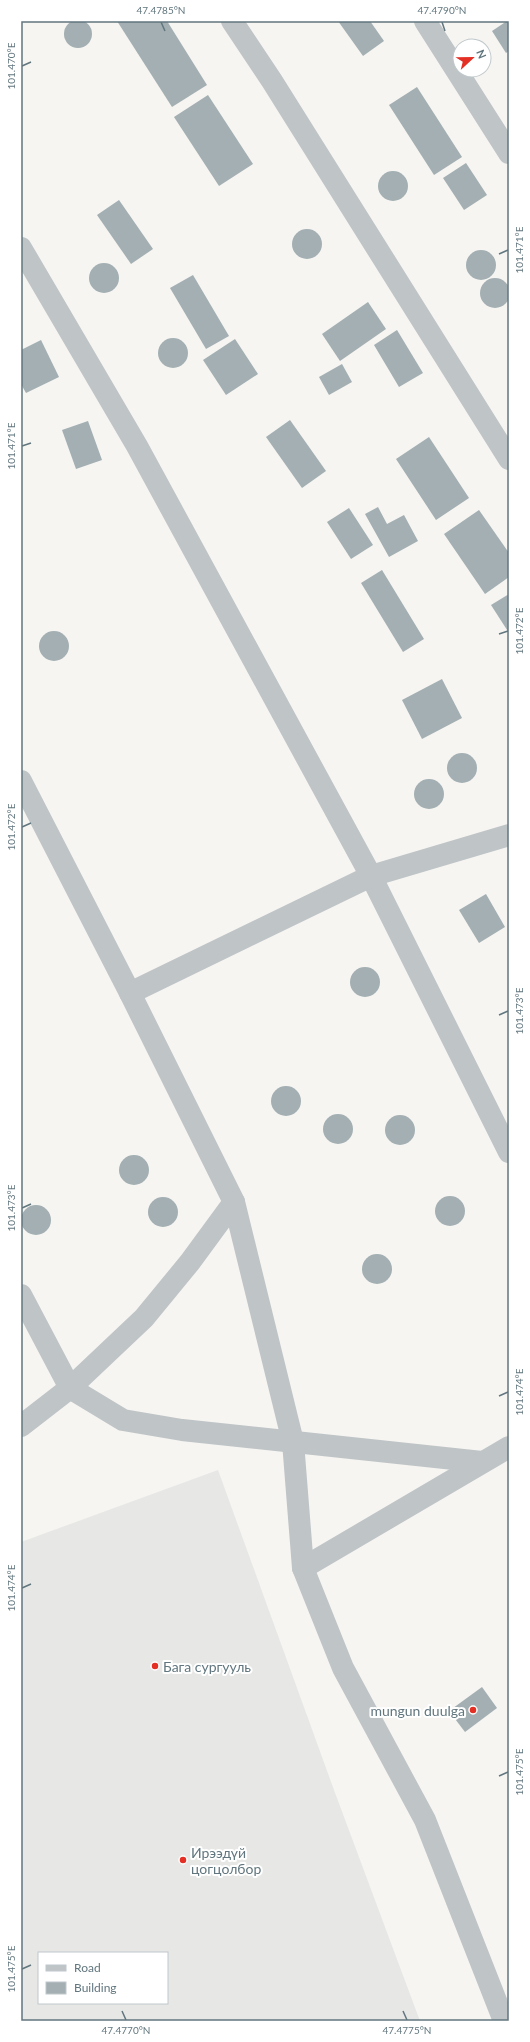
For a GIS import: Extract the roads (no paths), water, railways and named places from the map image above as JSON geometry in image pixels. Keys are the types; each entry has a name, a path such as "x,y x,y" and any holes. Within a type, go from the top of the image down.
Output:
{"street":[{"path":"232,21 276,88 509,459"},
{"path":"425,21 509,153"},
{"path":"21,248 137,446 371,876 509,1152"},
{"path":"21,781 130,993 234,1202 293,1442 303,1568 343,1668 425,1820 504,2021"},
{"path":"130,993 371,876 509,835"},
{"path":"21,1426 70,1388 144,1318 190,1262 234,1202"},
{"path":"21,1296 70,1388 123,1420 182,1430 482,1462"},
{"path":"303,1568 509,1447"}],"place":[{"name":"Бага сургууль","path":"155,1666"},
{"name":"mungun duulga","path":"473,1710"},
{"name":"Ирээдүй цогцолбор","path":"183,1860"}]}
